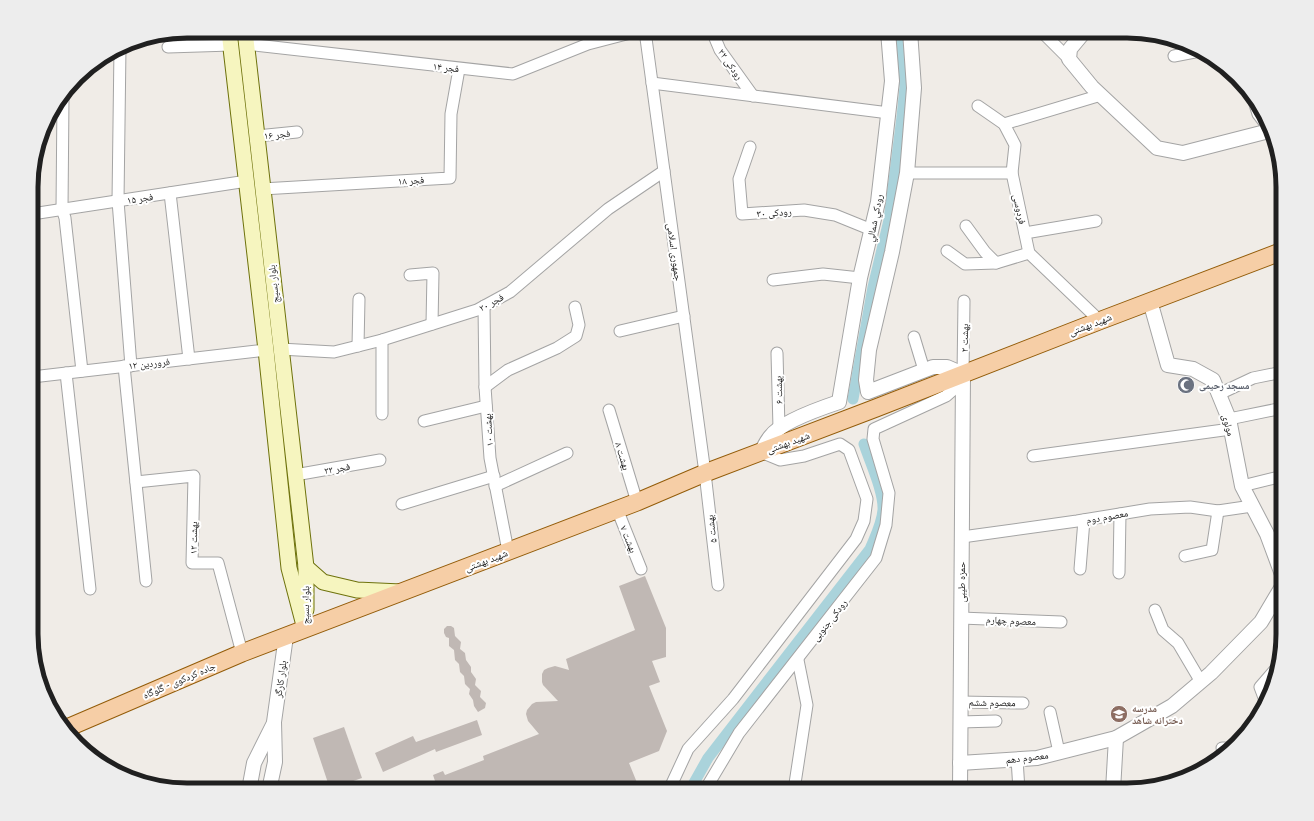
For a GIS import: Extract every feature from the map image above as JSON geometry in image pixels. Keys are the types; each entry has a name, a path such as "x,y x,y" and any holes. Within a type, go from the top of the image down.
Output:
{"main road":[{"name":"بلوار بسیج","path":"230,38 247,181 273,350 295,475 306,567 295,633"},
{"name":"بلوار بسیج","path":"246,38 262,189 295,633"},
{"name":"شهید بهشتی","path":"295,633 637,502 705,473 784,444 1099,320 1276,253"},
{"path":"306,567 323,582 358,590 402,592"},
{"name":"جاده کردکوی - گلوگاه","path":"70,727 242,653 295,633"}],"street":[{"path":"168,47 230,38"},
{"name":"فجر ۱۴","path":"246,38 459,69 513,74 588,44 611,38"},
{"name":"جمهوری اسلامی","path":"646,38 705,473"},
{"name":"رودکی ۲۲","path":"715,38 720,50 753,96"},
{"name":"رودکي شمالي","path":"779,428 802,416 838,402 860,278 878,202 892,81 889,38"},
{"path":"910,38 914,88 906,172 892,252 869,350 866,380 868,392 924,370 940,366 947,367 956,377"},
{"path":"1048,38 1069,59 1092,87 1157,148 1183,153 1266,132"},
{"path":"1069,59 1070,49 1079,38"},
{"path":"1174,56 1192,53"},
{"path":"120,54 118,201 127,366 136,482 146,581"},
{"name":"فجر ۱۸","path":"262,189 450,178 451,114 459,69"},
{"path":"652,83 889,114"},
{"path":"978,106 1004,124 1101,95"},
{"path":"64,103 62,209 66,218 82,371"},
{"name":"فردوسی","path":"1004,124 1014,145 1012,173 1029,253"},
{"name":"فجر ۱۶","path":"257,136 297,132"},
{"name":"رودکی ۳۰","path":"750,147 740,179 742,214 804,210 835,215 872,230"},
{"name":"فجر ۲۰","path":"273,350 334,352 382,340 477,310 510,292 608,208 664,171"},
{"path":"906,172 1012,173"},
{"name":"فجر ۱۵","path":"38,213 247,181"},
{"path":"170,193 188,359"},
{"path":"1025,233 1096,222"},
{"path":"966,226 985,252 996,263"},
{"path":"947,251 965,264 996,263 1029,253 1099,320"},
{"path":"410,276 433,273 432,324"},
{"path":"773,280 823,274 860,278"},
{"path":"358,346 359,299"},
{"name":"بهشت ۲","path":"956,377 964,301"},
{"name":"مولوی","path":"1150,301 1168,365 1193,369 1213,380 1230,424 1242,486 1267,534 1276,559"},
{"name":"بهشت ۱۰","path":"484,306 485,387 490,458 508,551"},
{"path":"485,387 508,370 557,348 576,336 578,325 575,307"},
{"path":"620,331 684,316"},
{"path":"914,337 924,370"},
{"path":"382,340 382,414"},
{"name":"۱۲ فروردین","path":"38,376 273,350"},
{"name":"بهشت ۶","path":"777,353 779,428"},
{"path":"66,373 90,589"},
{"path":"1219,394 1253,378 1276,373"},
{"name":"رودکی جنوبی","path":"709,783 740,733 876,558 886,525 890,493 873,439 874,429 946,396 954,389 956,377"},
{"name":"حمزه طیبی","path":"956,377 962,537 960,783"},
{"path":"424,421 486,406"},
{"name":"بهشت ۸","path":"610,410 637,502"},
{"path":"1033,456 1230,424 1276,410"},
{"path":"673,783 688,749 732,699 856,539 864,521 867,499 849,450 840,444 804,456 780,460 761,452 771,435 779,428"},
{"path":"402,504 495,481 567,453"},
{"name":"فجر ۲۲","path":"295,475 380,460"},
{"name":"بهشت ۵","path":"705,473 718,585"},
{"name":"بهشت ۱۲","path":"136,482 194,476 192,563 218,563 242,653"},
{"path":"1242,486 1276,478"},
{"name":"معصوم دوم","path":"962,537 1084,520 1150,508 1190,507 1218,511 1252,506"},
{"name":"بهشت ۷","path":"617,509 641,569"},
{"path":"1185,556 1212,550 1218,511"},
{"path":"1119,573 1120,514"},
{"path":"1080,569 1084,520"},
{"name":"مولوی","path":"1116,738 1172,706 1201,682 1262,622 1276,590"},
{"path":"1155,610 1163,630 1178,643 1201,682"},
{"name":"معصوم چهارم","path":"961,618 1061,622"},
{"name":"بلوار کارگر","path":"250,783 254,763 274,722 295,633"},
{"path":"795,783 807,705 798,660"},
{"path":"1263,695 1260,687 1270,675"},
{"name":"معصوم ششم","path":"960,702 1023,703"},
{"path":"1050,712 1059,752"},
{"path":"960,722 996,721"},
{"name":"بلوار کارگر","path":"270,783 275,762 274,722"},
{"path":"1113,783 1116,738"},
{"name":"معصوم دهم","path":"960,763 1037,758 1116,738"},
{"path":"1017,759 1019,783"}],"building":[{"path":"645,576 666,628 666,657 652,661 660,682 649,686 667,731 659,751 629,763 637,783 436,783 433,775 443,771 445,775 484,760 483,756 539,734 528,721 526,714 527,710 536,702 558,701 543,685 542,674 544,670 555,666 569,670 566,659 635,630 619,586"},
{"path":"447,626 454,628 455,636 461,642 460,649 465,653 466,660 471,667 471,672 476,679 475,685 481,691 480,697 486,703 485,708 478,712 469,694 470,689 465,684 464,676 460,672 459,664 455,660 454,650 449,646 449,638 446,637 444,633 444,629"},
{"path":"477,720 482,735 436,752 435,749 383,772 375,753 413,736 416,742"},
{"path":"344,727 362,778 347,783 328,783 313,738"}],"waterway":[{"path":"853,399 873,287 889,220 905,87 899,38"},
{"path":"694,783 708,758 870,549 881,520 883,503 879,486 864,444"}],"place":[{"name":"مسجد رحیمی","path":"1186,385"},
{"name":"مدرسه دخترانه شاهد","path":"1119,714"}]}
